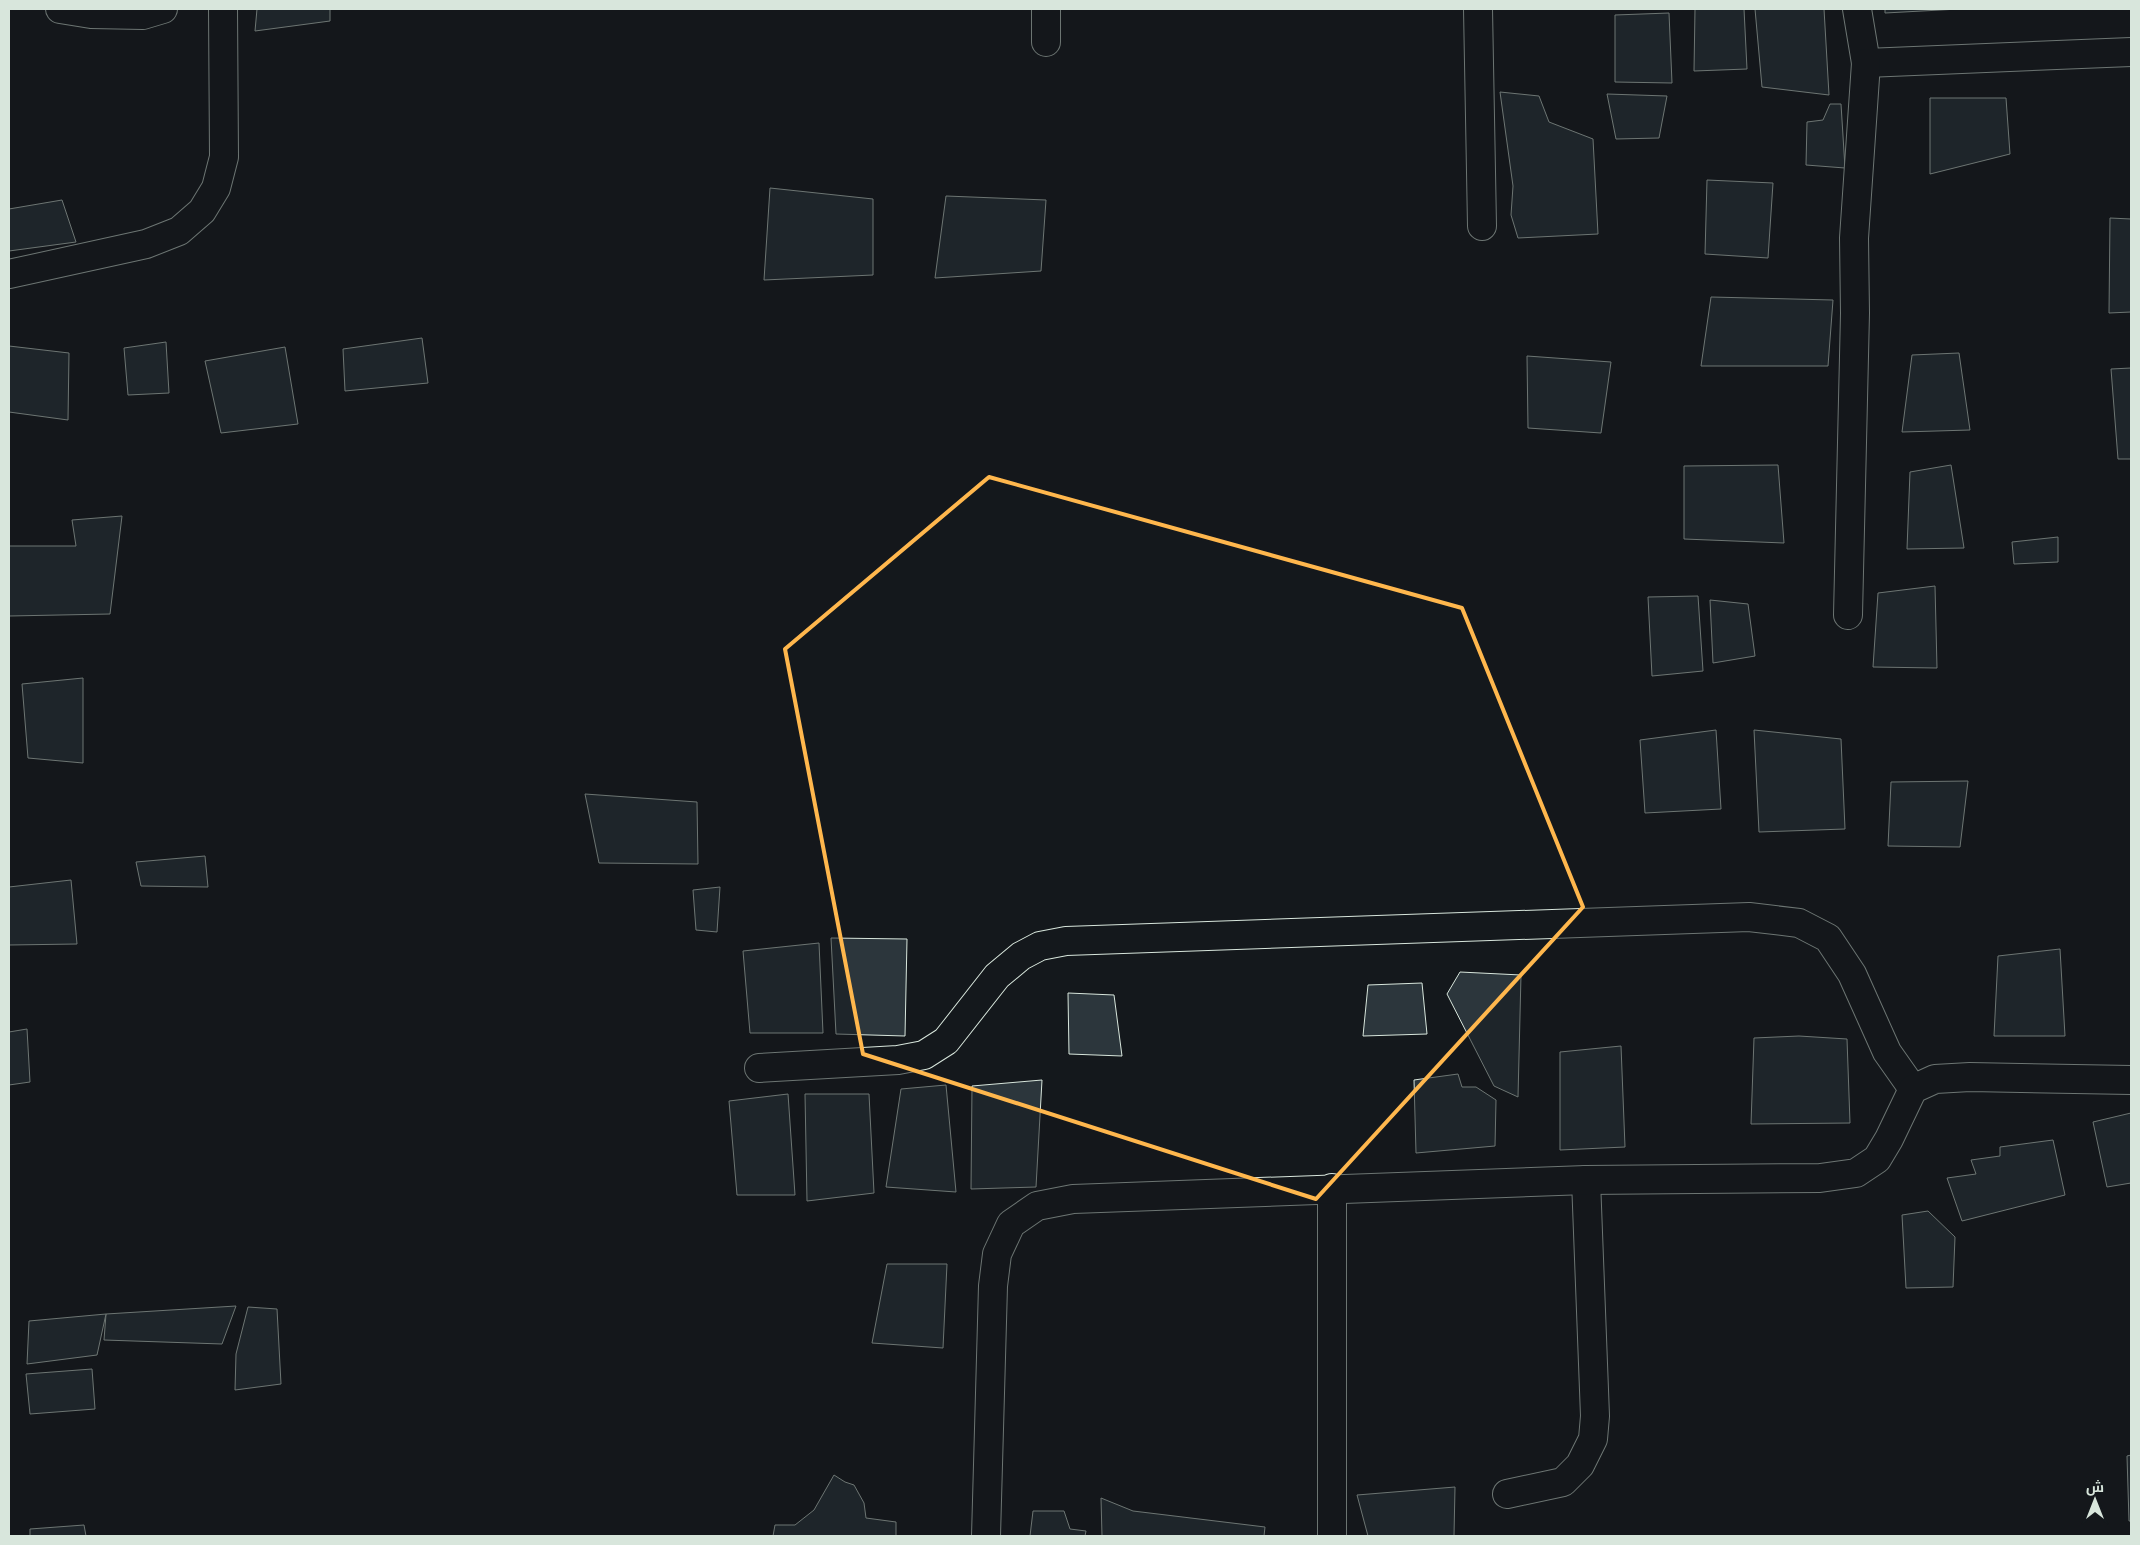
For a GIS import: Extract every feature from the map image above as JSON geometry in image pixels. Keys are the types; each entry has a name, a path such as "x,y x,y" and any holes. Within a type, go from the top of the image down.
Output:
{"street":[{"path":"60,9 91,14 143,15 163,9"},
{"path":"9,274 146,244 178,231 202,211 216,188 224,157 223,9"},
{"path":"1046,9 1046,42"},
{"path":"1478,9 1482,226"},
{"path":"1848,615 1855,313 1854,238 1866,63 1857,9"},
{"path":"1866,63 2131,52"},
{"path":"759,1068 898,1060 924,1055 946,1041 997,976 1021,956 1040,946 1066,941 1749,917 1799,923 1828,938 1852,974 1887,1052 1913,1089"},
{"path":"986,1536 993,1286 997,1254 1011,1224 1037,1206 1072,1199 1332,1188 1586,1180 1820,1178 1856,1173 1877,1159 1889,1139 1913,1089 1935,1079 1961,1077 2131,1080"},
{"path":"1507,1494 1563,1482 1580,1465 1593,1440 1595,1416 1586,1180"},
{"path":"1332,1188 1332,1536"}],"highlighted area":[{"path":"989,477 1462,608 1583,907 1316,1199 863,1054 785,649"}],"building":[{"path":"257,9 330,9 330,21 255,31"},
{"path":"1695,9 1744,9 1747,69 1694,71"},
{"path":"1755,9 1824,9 1829,95 1762,87"},
{"path":"1885,9 1959,9 1885,13"},
{"path":"1669,13 1672,83 1615,82 1615,15"},
{"path":"1500,92 1539,96 1549,122 1593,139 1598,234 1518,238 1511,215 1513,186"},
{"path":"1607,94 1667,96 1659,138 1616,139"},
{"path":"1930,98 2006,98 2010,154 1930,174"},
{"path":"1830,104 1841,104 1845,168 1806,165 1807,122 1823,120"},
{"path":"1707,180 1773,183 1768,258 1705,254"},
{"path":"770,188 873,199 873,275 764,280"},
{"path":"946,196 1046,200 1041,271 935,278"},
{"path":"62,200 76,242 9,251 9,209"},
{"path":"2110,218 2131,219 2131,312 2109,313"},
{"path":"1711,297 1833,300 1828,366 1701,366"},
{"path":"422,338 428,383 345,391 343,349"},
{"path":"166,342 169,393 128,395 124,348"},
{"path":"9,346 69,353 68,420 9,412"},
{"path":"285,347 298,424 221,433 205,361"},
{"path":"1959,353 1970,430 1902,432 1912,355"},
{"path":"1527,356 1611,362 1601,433 1528,428"},
{"path":"2131,368 2131,459 2118,459 2111,369"},
{"path":"1778,465 1784,543 1684,539 1684,466"},
{"path":"1951,465 1964,548 1907,549 1910,472"},
{"path":"122,516 110,614 9,616 9,546 76,546 72,520"},
{"path":"2058,537 2058,562 2014,564 2012,542"},
{"path":"1935,586 1937,668 1873,667 1878,593"},
{"path":"1698,596 1703,671 1652,676 1648,597"},
{"path":"1710,600 1748,604 1755,656 1713,663"},
{"path":"83,678 83,763 28,758 22,684"},
{"path":"1716,730 1721,809 1645,813 1640,740"},
{"path":"1754,730 1841,739 1845,829 1759,832"},
{"path":"1968,781 1960,847 1888,846 1891,782"},
{"path":"585,794 697,802 698,864 599,863"},
{"path":"205,856 208,887 141,886 136,862"},
{"path":"71,880 77,944 9,945 9,887"},
{"path":"720,887 717,932 696,930 693,890"},
{"path":"831,938 907,939 905,1036 836,1034"},
{"path":"819,943 823,1033 750,1033 743,951"},
{"path":"2060,949 2065,1036 1994,1036 1998,956"},
{"path":"1460,972 1521,975 1518,1097 1494,1086 1447,994"},
{"path":"1422,983 1427,1034 1363,1036 1368,985"},
{"path":"1068,993 1114,995 1122,1056 1069,1054"},
{"path":"27,1029 30,1082 9,1085 9,1032"},
{"path":"1799,1036 1847,1039 1850,1123 1751,1124 1754,1038"},
{"path":"1621,1046 1625,1147 1560,1150 1560,1052"},
{"path":"1458,1074 1462,1087 1476,1087 1496,1100 1495,1146 1416,1153 1414,1080"},
{"path":"1042,1080 1036,1187 971,1189 972,1086"},
{"path":"946,1085 956,1192 886,1187 901,1089"},
{"path":"788,1094 795,1195 737,1195 729,1101"},
{"path":"805,1094 869,1094 874,1193 807,1201"},
{"path":"2131,1113 2131,1183 2107,1187 2093,1122"},
{"path":"2053,1140 2065,1195 1962,1221 1947,1178 1976,1174 1971,1160 2000,1156 2000,1147"},
{"path":"1928,1211 1955,1237 1953,1287 1906,1288 1902,1215"},
{"path":"887,1264 947,1264 943,1348 872,1343"},
{"path":"236,1306 222,1344 104,1340 106,1314"},
{"path":"248,1307 277,1309 281,1384 235,1390 236,1354"},
{"path":"106,1314 97,1355 27,1364 29,1321"},
{"path":"92,1369 95,1409 30,1414 26,1374"},
{"path":"2131,1455 2131,1521 2129,1521 2127,1456"},
{"path":"834,1475 854,1485 864,1503 866,1518 896,1522 896,1536 773,1536 775,1525 795,1525 814,1510"},
{"path":"1455,1487 1454,1536 1368,1536 1357,1495"},
{"path":"1101,1498 1133,1511 1265,1527 1264,1536 1102,1536"},
{"path":"1033,1511 1064,1511 1070,1529 1086,1531 1085,1536 1030,1536"},
{"path":"84,1525 86,1536 30,1536 30,1529"}]}
